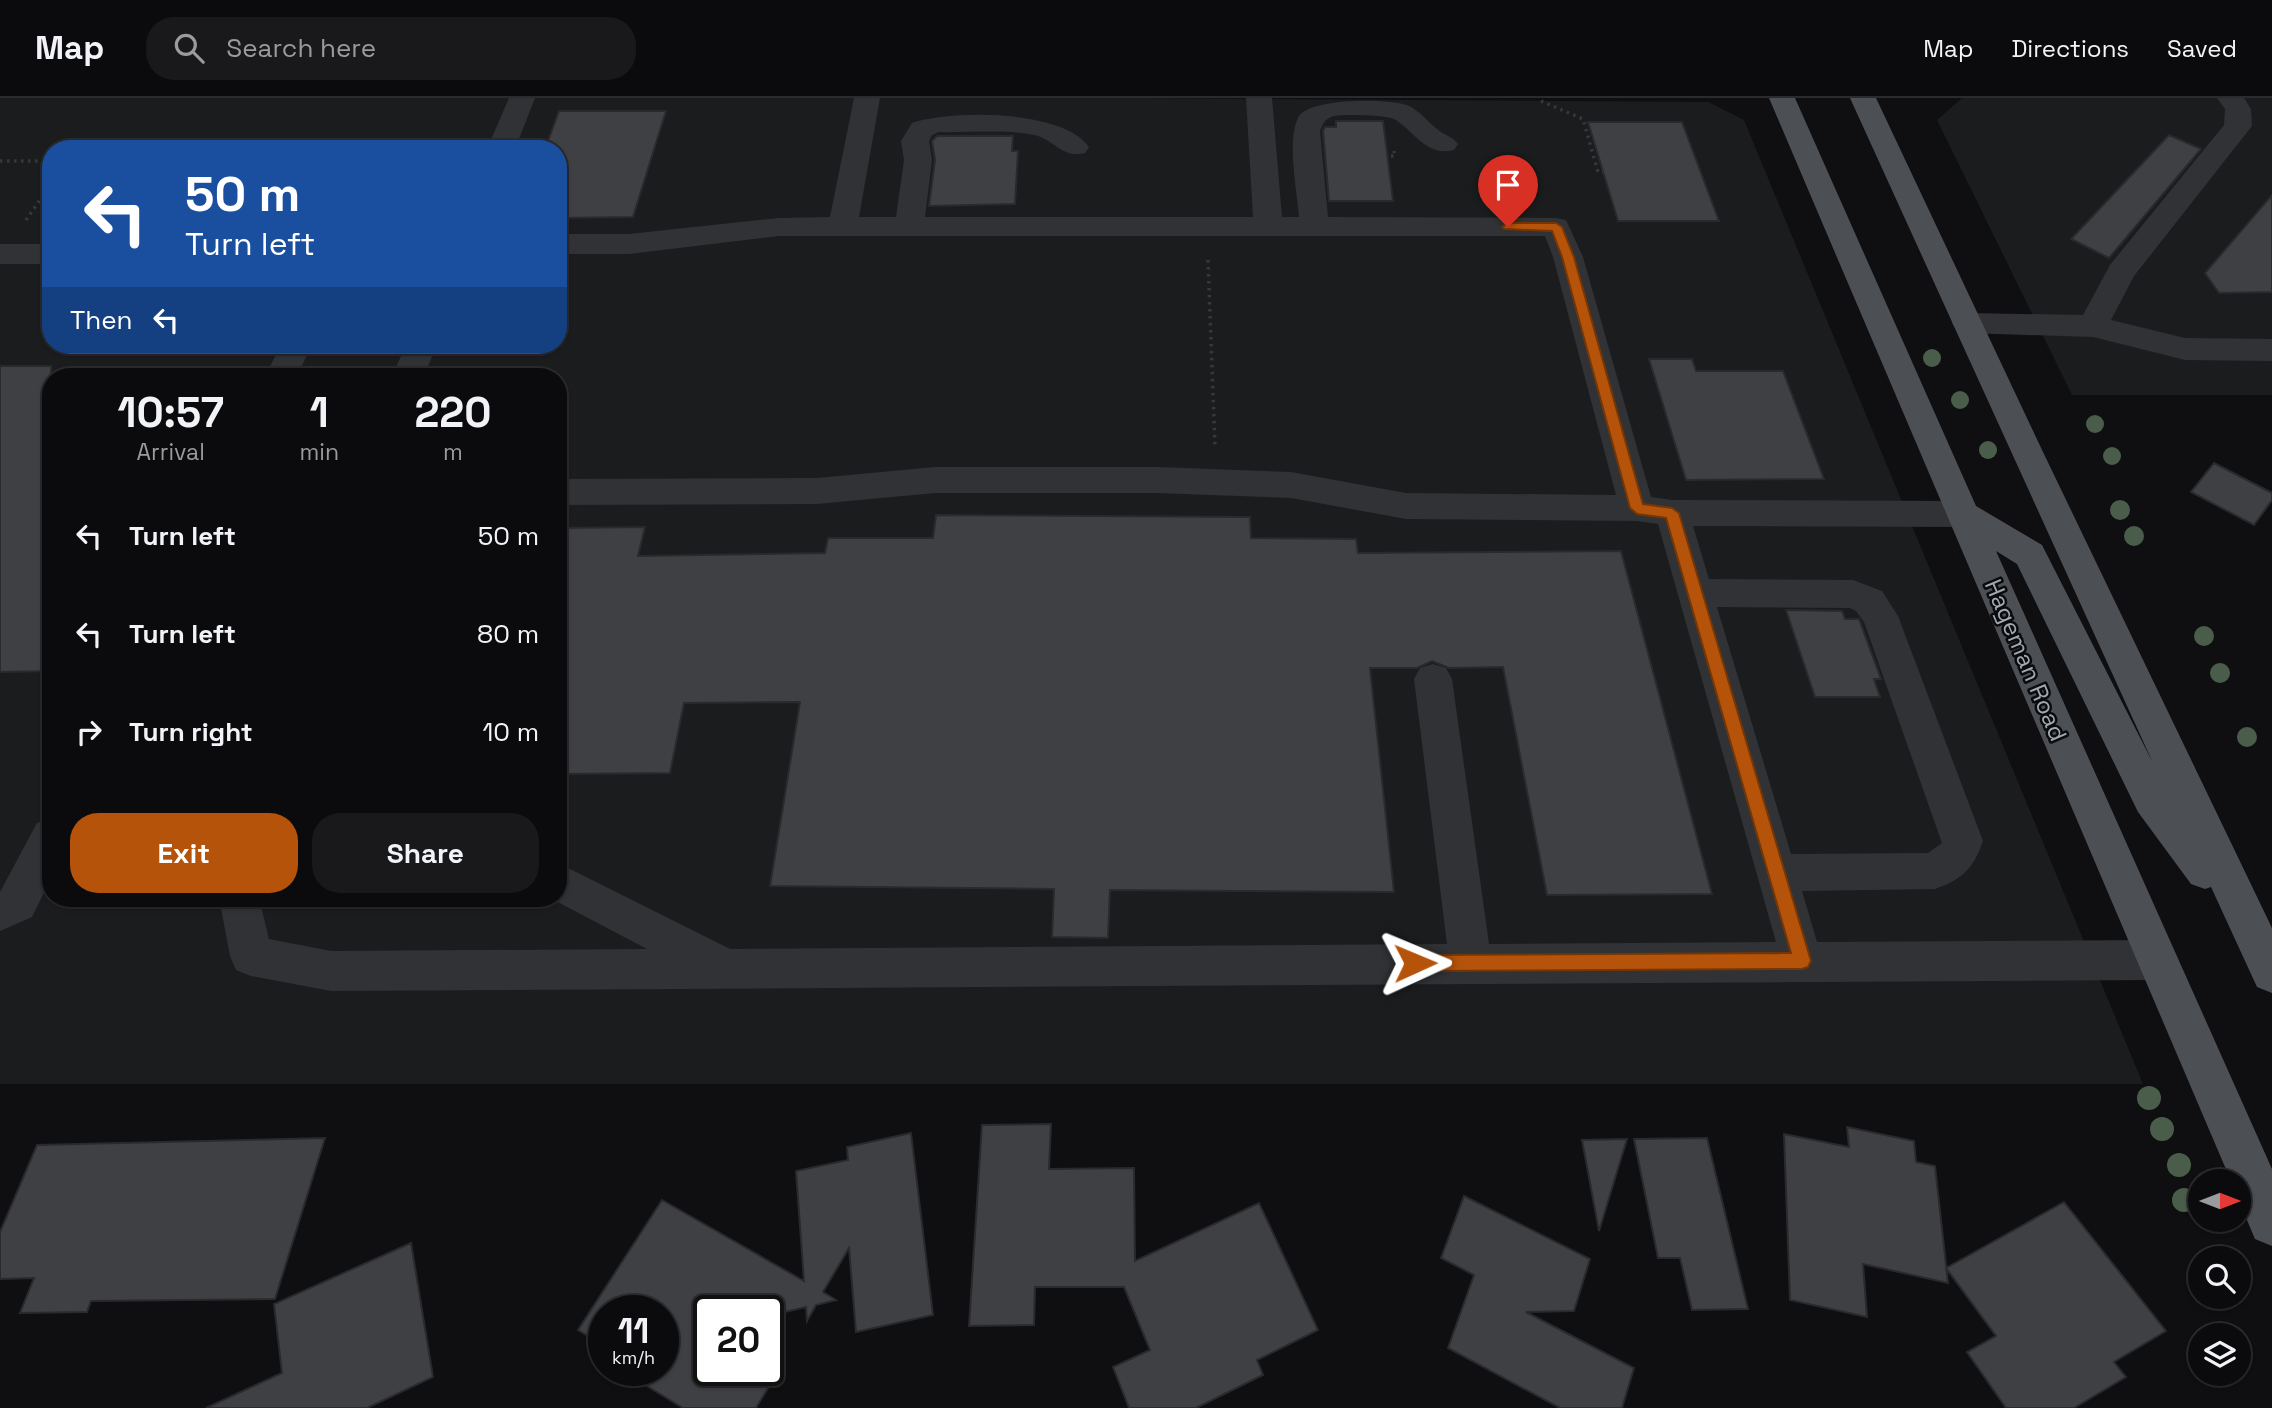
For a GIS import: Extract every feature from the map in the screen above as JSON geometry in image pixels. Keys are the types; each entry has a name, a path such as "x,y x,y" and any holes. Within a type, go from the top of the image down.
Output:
{"main road":[{"name":"Hageman Road","path":"1782,98 2272,1222"},
{"path":"1863,98 2272,973"},
{"path":"1962,514 2030,555 2152,800 2253,934"}],"lane":[{"path":"505,140 522,98"},
{"path":"843,226 867,98"},
{"path":"1259,98 1268,227"},
{"path":"2093,326 2121,272 2238,127 2238,109 2230,98"},
{"path":"1314,227 1306,131 1312,117 1327,108 1393,109 1403,112 1429,139 1444,144"},
{"path":"909,226 917,170 915,141 922,129 936,124 1034,126 1048,130 1075,147"},
{"path":"567,244 629,244 779,227 1556,227 1655,511 1695,593 1802,961"},
{"path":"0,254 42,254"},
{"path":"1967,323 2093,326 2185,349 2272,349"},
{"path":"567,492 817,491 935,480 1224,482 1291,485 1406,506 1962,514"},
{"path":"1695,593 1853,594 1869,601 1880,616 1963,841 1958,855 1935,871 1777,873"},
{"path":"1433,679 1471,963"},
{"path":"0,912 17,904 42,854"},
{"path":"567,886 726,969"},
{"path":"241,907 251,956 331,971 2156,960"}],"path":[{"path":"1541,101 1583,120 1598,172 1603,172"},
{"path":"0,161 42,161"},
{"path":"21,228 42,197"},
{"path":"1215,227 1207,241 1216,460 1224,482"}],"shaded area":[{"path":"0,98 1147,98 1708,102 1744,120 2143,1084 0,1084"},
{"path":"1962,98 2272,98 2272,395 2072,395 1937,120"}],"building":[{"path":"559,111 666,111 633,217 567,218 567,140 548,140"},
{"path":"1336,121 1383,121 1393,201 1329,201 1323,131 1325,127 1336,127"},
{"path":"1588,122 1682,122 1719,221 1618,221"},
{"path":"2169,135 2201,149 2109,258 2071,239"},
{"path":"937,136 1013,136 1012,151 1018,151 1015,204 929,206 935,160 932,141"},
{"path":"2272,195 2272,292 2219,293 2205,273"},
{"path":"1649,359 1692,359 1696,371 1783,371 1824,479 1686,480"},
{"path":"0,366 51,366 42,368 42,671 0,672"},
{"path":"2214,463 2272,493 2272,500 2254,525 2191,492"},
{"path":"936,515 1250,517 1251,538 1356,539 1358,553 1621,551 1712,894 1547,895 1503,667 1449,668 1432,661 1417,668 1370,668 1394,892 1110,890 1108,938 1052,937 1054,889 770,886 800,702 684,703 670,773 567,774 567,528 645,527 638,556 825,553 828,538 933,538"},
{"path":"1786,610 1842,611 1845,619 1859,619 1881,679 1874,679 1880,697 1815,697"},
{"path":"1051,1124 1049,1169 1134,1168 1135,1261 1259,1203 1318,1330 1257,1360 1263,1375 1196,1408 1129,1408 1113,1367 1150,1350 1124,1287 1035,1287 1034,1325 969,1326 982,1125"},
{"path":"1847,1127 1914,1141 1916,1162 1935,1166 1948,1283 1863,1264 1867,1317 1790,1300 1784,1134 1849,1147"},
{"path":"911,1133 933,1315 856,1332 849,1248 823,1292 836,1300 816,1305 807,1321 806,1307 784,1312 784,1295 693,1295 693,1386 769,1386 756,1408 683,1408 647,1386 679,1386 679,1295 601,1295 662,1200 804,1281 796,1171 848,1160 847,1147"},
{"path":"325,1138 275,1299 91,1301 87,1312 20,1313 34,1278 0,1279 0,1232 37,1145"},
{"path":"1707,1138 1748,1309 1692,1310 1680,1258 1658,1258 1634,1139"},
{"path":"1627,1139 1599,1231 1582,1140"},
{"path":"1464,1196 1590,1259 1574,1311 1526,1312 1634,1368 1622,1408 1560,1408 1448,1348 1474,1275 1441,1258"},
{"path":"2064,1202 2166,1331 2114,1362 2126,1377 2074,1408 2006,1408 1967,1352 1996,1336 1946,1268"},
{"path":"411,1243 433,1377 367,1408 206,1408 282,1373 274,1304"},
{"path":"588,1315 588,1336 578,1330"}],"route":[{"path":"1415,963 1802,961 1672,513 1637,508 1568,257 1556,227 1508,227"}]}
